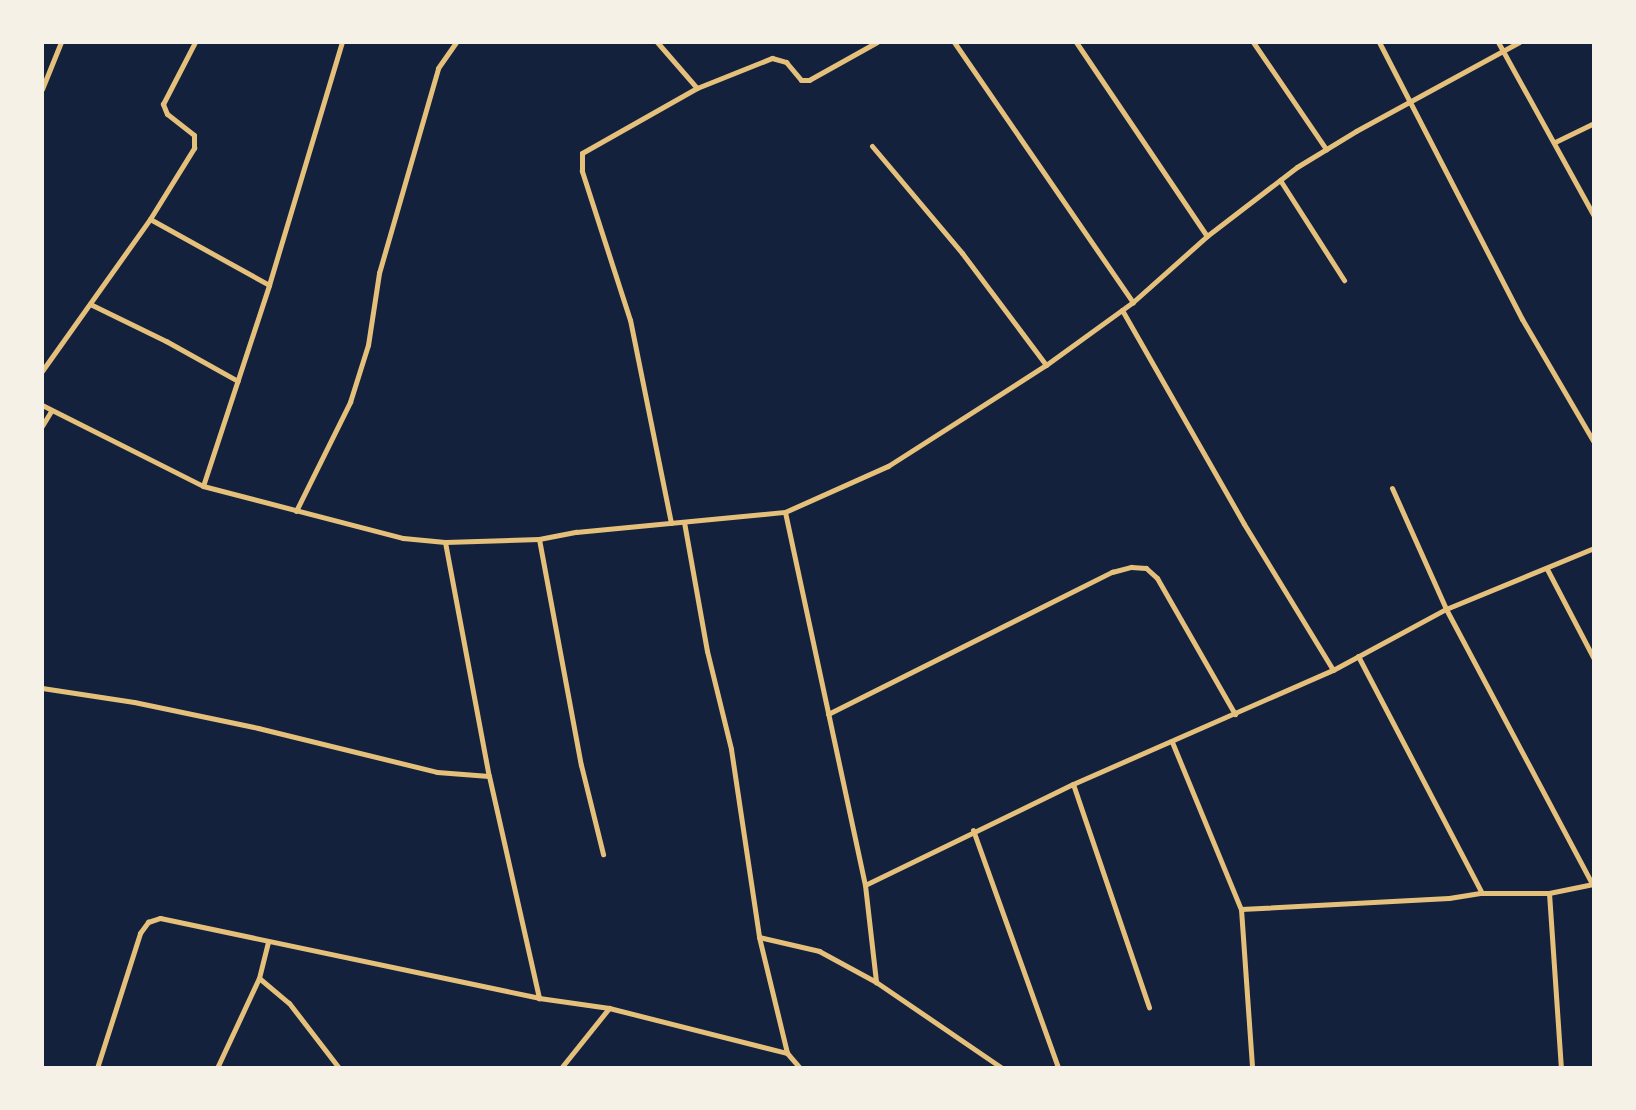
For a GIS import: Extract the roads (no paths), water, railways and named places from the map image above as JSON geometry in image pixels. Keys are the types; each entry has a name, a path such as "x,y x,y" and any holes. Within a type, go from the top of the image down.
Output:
{"street":[{"path":"42,89 61,42"},
{"path":"42,371 150,219 196,141 194,135 167,114 163,104 195,42"},
{"path":"203,486 269,285 342,42"},
{"path":"296,511 350,402 368,345 383,258 438,68 456,42"},
{"path":"657,42 697,88"},
{"path":"671,523 630,320 580,161 589,148 697,88 772,58 786,62 801,80 809,80 877,42"},
{"path":"954,42 1133,302"},
{"path":"1076,42 1207,236"},
{"path":"1253,42 1326,149"},
{"path":"1379,42 1522,319 1594,442"},
{"path":"1498,42 1594,216"},
{"path":"42,405 203,486 403,538 445,542 539,539 785,512 888,466 1046,365 1133,302 1207,236 1280,180 1326,149 1519,42"},
{"path":"1555,142 1594,123"},
{"path":"872,146 962,253 1046,365"},
{"path":"1280,180 1344,280"},
{"path":"150,219 269,285"},
{"path":"90,304 238,381"},
{"path":"1122,310 1244,524 1333,670"},
{"path":"42,426 51,411"},
{"path":"1241,909 1449,898 1482,893 1549,893 1593,884 1446,609 1392,488"},
{"path":"785,512 865,885 876,982"},
{"path":"684,522 707,651 731,749 759,937 787,1053 800,1068"},
{"path":"539,539 581,765 603,854"},
{"path":"445,542 489,776 539,998"},
{"path":"865,885 1073,784 1333,670 1446,609 1594,548"},
{"path":"828,714 1112,572 1131,567 1146,568 1157,578 1235,714"},
{"path":"1547,569 1594,659"},
{"path":"1358,656 1482,893"},
{"path":"42,688 134,702 258,728 437,772 489,776"},
{"path":"1172,742 1241,909 1252,1068"},
{"path":"1073,784 1149,1007"},
{"path":"973,830 1058,1068"},
{"path":"1549,893 1561,1068"},
{"path":"97,1068 140,933 148,922 160,918 539,998 609,1008 787,1053"},
{"path":"759,937 819,951 876,982 1002,1068"},
{"path":"217,1068 259,978 268,942"},
{"path":"259,978 289,1003 339,1068"},
{"path":"561,1068 609,1008"}]}
